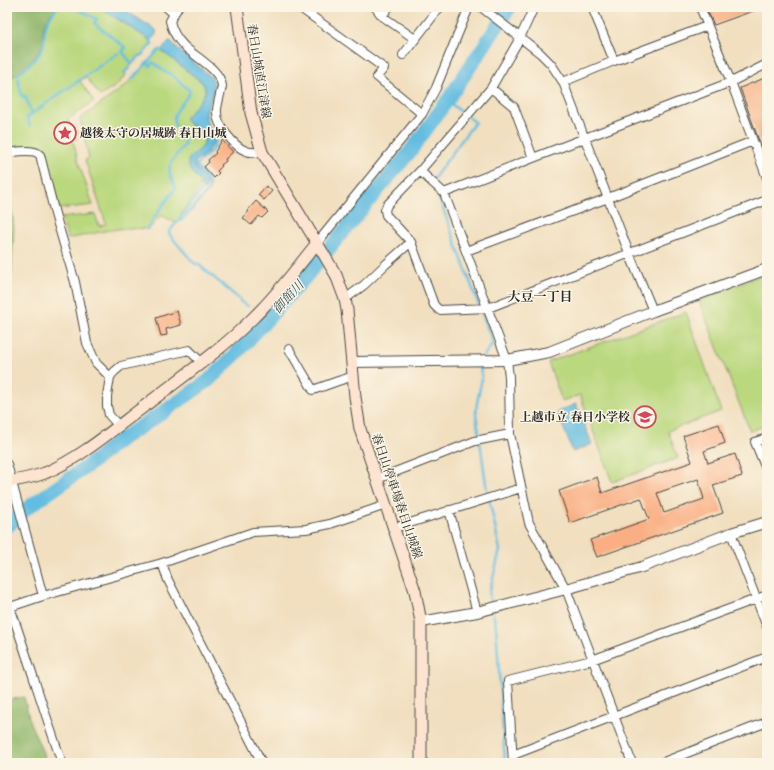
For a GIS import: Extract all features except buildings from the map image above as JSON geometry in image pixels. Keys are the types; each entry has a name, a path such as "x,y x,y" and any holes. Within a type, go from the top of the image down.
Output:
{"main road":[{"name":"春日山城直江津線","path":"237,7 251,113 262,152 317,243"},
{"name":"春日山停車場春日山城線","path":"317,243 336,275 345,299 355,397 360,429 415,591 421,622 421,763"},
{"path":"9,482 44,473 64,464 82,453 201,362 228,341 252,319 278,292 317,243"}],"street":[{"path":"166,7 176,11 170,21 172,30 176,36 184,46 217,73 222,81 216,114 219,123 228,137 248,152 262,152"},
{"path":"299,7 384,68 377,77 422,114"},
{"path":"375,7 382,16 415,39"},
{"path":"382,16 389,7"},
{"path":"403,55 440,7"},
{"path":"317,243 422,114 436,88 450,51 470,7"},
{"path":"481,7 540,53 551,64 563,82 652,311"},
{"path":"534,7 520,38 491,88 420,171 387,205 385,210 386,215 411,242 434,305 439,310 488,308 767,200"},
{"path":"592,7 614,61"},
{"path":"700,7 731,82 767,178"},
{"path":"563,82 707,26"},
{"path":"444,193 731,82 767,64"},
{"path":"491,88 514,107 533,158"},
{"path":"466,251 608,198 753,141"},
{"path":"7,153 33,151 40,155 55,214 75,282 87,343 96,363 110,377"},
{"path":"420,171 444,193 507,360 509,377 510,434 529,523 566,589 632,763"},
{"path":"345,299 364,285 411,242"},
{"path":"352,362 507,360 549,352 652,311 767,269"},
{"path":"289,349 313,390 354,376"},
{"path":"118,426 109,414 106,406 110,377 121,366 190,350 201,362"},
{"path":"377,479 475,441 510,434"},
{"path":"767,438 755,442 767,471"},
{"path":"7,464 9,482 43,596"},
{"path":"394,528 521,488"},
{"path":"62,763 9,607 162,563 253,532 306,529 330,524 386,505"},
{"path":"449,510 477,612"},
{"path":"421,622 477,612 566,589 642,567 731,532 767,522"},
{"path":"731,532 767,627"},
{"path":"162,563 168,580 262,763"},
{"path":"767,595 592,660 508,681 513,759 614,716 767,657"},
{"path":"661,763 767,722"}],"green space":[{"path":"7,7 56,7 44,26 42,48 32,61 19,73 7,77"},
{"path":"57,7 100,7 150,40 151,44 141,57 139,56 125,73 126,75 116,86 100,96 86,77 80,81 94,101 68,119 78,161 93,205 59,209 43,149 37,146 7,148 7,77 14,76 19,73 32,61 42,48 46,23"},
{"path":"159,50 163,51 203,83 204,86 205,93 185,118 190,125 201,134 204,141 202,148 189,160 193,172 201,183 200,186 177,221 174,222 160,216 149,229 127,228 109,230 68,239 61,218 95,214 99,226 106,224 85,160 89,158 80,119 125,86"},
{"path":"7,181 14,227 11,277 7,291"},
{"path":"767,273 767,425 750,431 699,301"},
{"path":"686,312 721,411 668,431 678,458 612,482 580,395 562,401 548,362"},
{"path":"24,697 31,725 47,763 7,763 7,700"}],"water":[{"path":"99,7 120,7 156,30 155,36 150,40"},
{"path":"169,41 171,41 178,50 211,77 214,86 206,117 208,125 214,136 214,141 207,152 196,160 194,165 207,182 205,190 200,186 201,184 188,165 189,159 203,145 203,137 202,134 185,119 204,96 205,89 203,83 162,51"},
{"path":"576,404 592,444 573,452 557,412"}],"waterway":[{"path":"17,75 39,55 44,45 47,23 58,7"},
{"path":"73,7 97,19 94,23 126,48 122,51 132,64 152,44 151,40"},
{"name":"御館川","path":"7,527 27,508 89,465 120,440 208,381 235,355 304,279 409,153 447,101 510,7"},
{"path":"146,229 175,189 170,174 170,166 174,158 185,144 182,136 176,128 174,118 178,108 190,92 171,74 165,72 153,62 150,66 147,63 159,50 162,50"},
{"path":"30,126 27,117 118,53"},
{"path":"131,80 147,63"},
{"path":"124,73 130,67"},
{"path":"18,79 22,97 25,96 32,114"},
{"path":"433,181 475,122 447,101"},
{"path":"179,221 182,220 209,190 210,186 208,180 196,166 211,151 217,138"},
{"path":"203,188 169,232 170,235 195,264 198,264 241,302 248,306"},
{"path":"436,190 493,343 483,357"},
{"path":"479,363 482,378 476,414 486,484 500,550 489,594 491,605"},
{"path":"492,610 496,626 505,763"}],"place":[{"name":"越後太守の居城跡 春日山城","path":"65,133"},
{"name":"上越市立 春日小学校","path":"645,417"}],"district":[{"name":"大豆一丁目","path":"540,296"}]}
